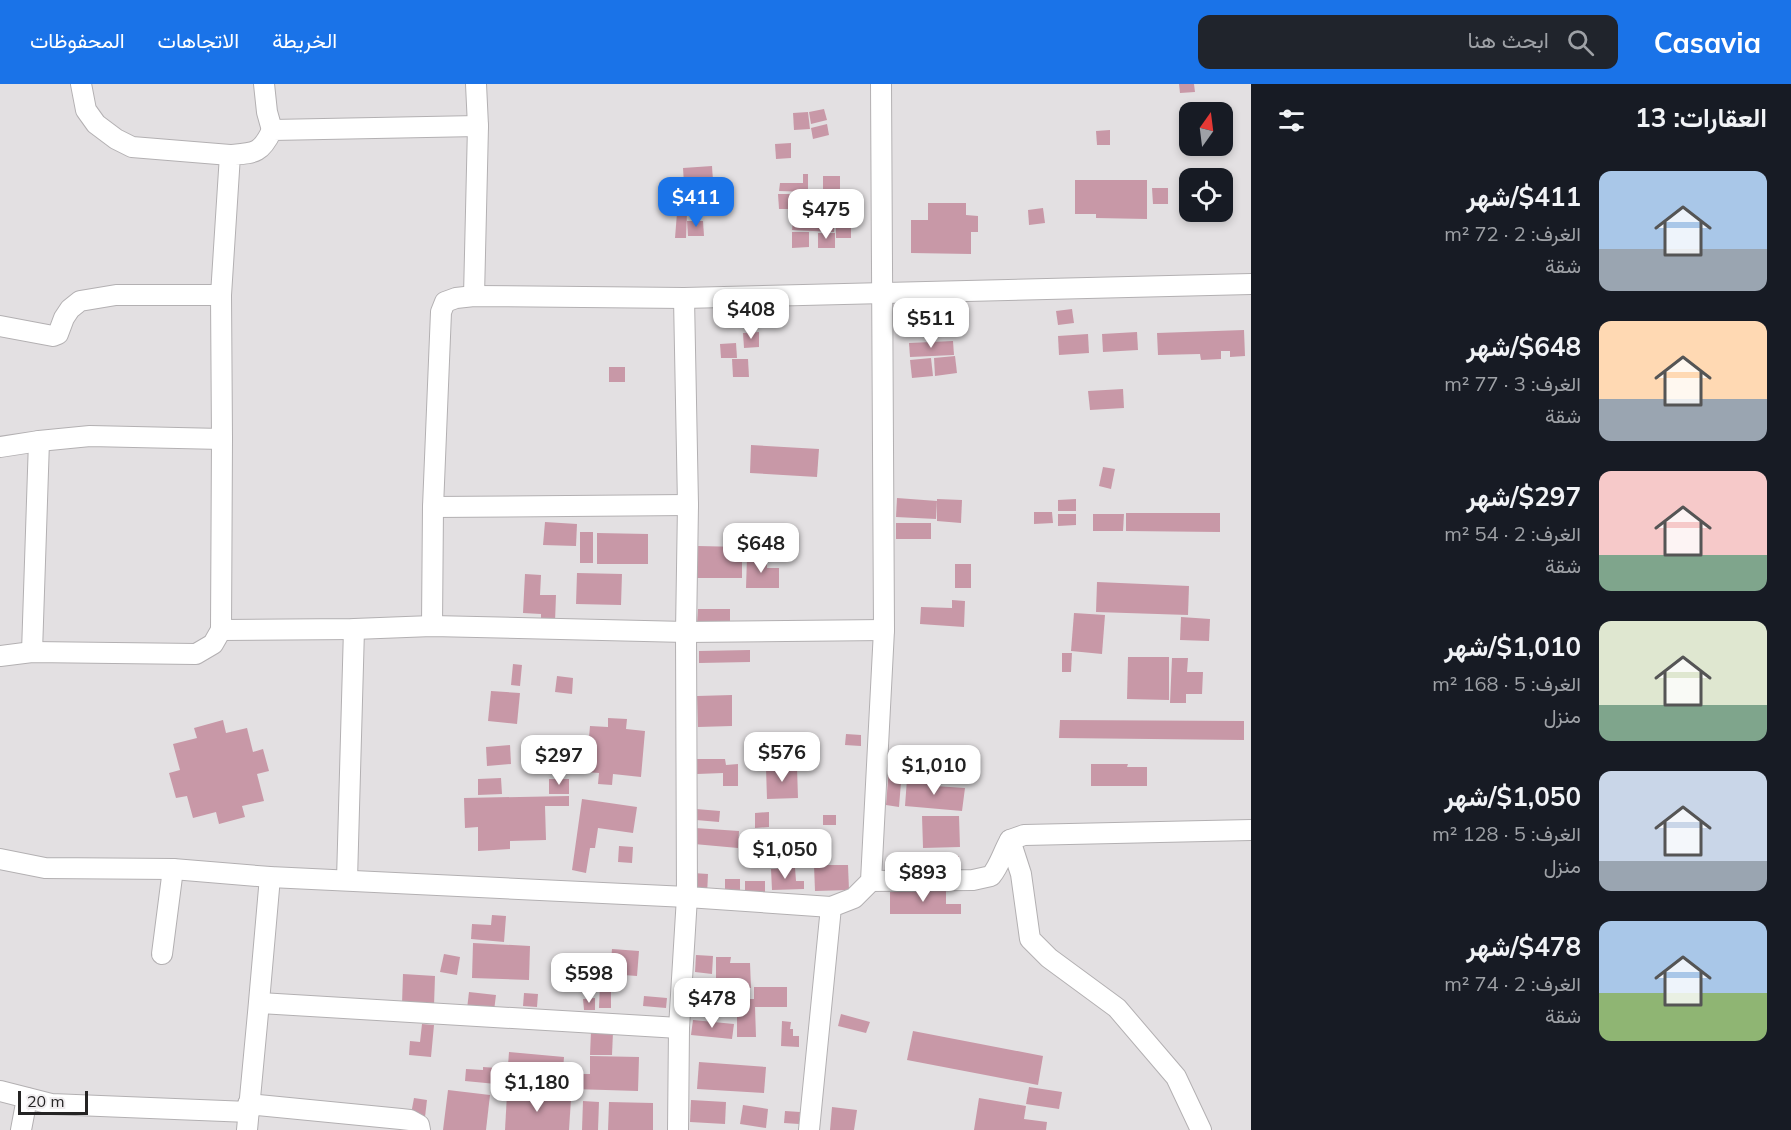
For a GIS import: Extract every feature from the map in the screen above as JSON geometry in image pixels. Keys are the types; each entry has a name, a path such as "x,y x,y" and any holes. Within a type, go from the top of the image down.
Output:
{"street":[{"path":"81,84 86,110 96,124 116,139 132,147 230,155 253,153 266,144 272,130 267,112 264,84"},
{"path":"474,296 478,126 476,84"},
{"path":"0,859 45,868 172,869 270,877 687,897 831,907 854,898 871,881 884,630 881,84"},
{"path":"272,130 478,126"},
{"path":"0,656 32,652 196,654 213,644 221,630 220,295 230,155"},
{"path":"432,626 433,507 441,312 445,302 474,296 684,298 1251,284"},
{"path":"0,326 53,336 58,334 63,318 80,301 116,295 220,295"},
{"path":"678,1130 679,1028 687,897 688,505 684,298"},
{"path":"0,447 90,436 222,439"},
{"path":"32,652 39,441"},
{"path":"433,507 688,505"},
{"path":"221,630 432,626 686,632 884,630"},
{"path":"347,880 354,629"},
{"path":"871,881 973,880 991,876 999,865 1003,851 1010,840 1024,835 1251,830"},
{"path":"1010,840 1021,874 1030,939 1049,958 1117,1008 1176,1077 1201,1130"},
{"path":"162,954 172,869"},
{"path":"248,1115 270,877"},
{"path":"809,1130 831,907"},
{"path":"260,1003 679,1028"},
{"path":"0,1091 51,1104 248,1115 401,1119 410,1120 419,1125 420,1130"},
{"path":"21,1130 27,1098"}],"building":[{"path":"1179,84 1194,84 1195,92 1180,93"},
{"path":"824,109 827,120 811,124 809,112"},
{"path":"808,112 810,129 794,130 793,113"},
{"path":"827,124 829,135 813,139 811,128"},
{"path":"1110,130 1110,145 1097,145 1096,131"},
{"path":"791,143 791,158 776,159 775,144"},
{"path":"712,166 713,181 684,184 683,168"},
{"path":"803,174 808,174 808,192 779,191 780,183 803,183"},
{"path":"823,176 840,176 840,191 823,191"},
{"path":"1075,180 1147,180 1147,219 1096,218 1096,214 1075,214"},
{"path":"1152,188 1168,188 1168,204 1153,204"},
{"path":"798,193 813,193 813,209 798,210"},
{"path":"778,194 795,194 796,209 779,209"},
{"path":"928,203 966,203 966,215 978,216 978,232 971,232 971,254 911,253 911,220 928,220"},
{"path":"1043,208 1045,223 1029,225 1028,210"},
{"path":"677,213 687,213 686,238 675,238"},
{"path":"687,221 703,221 704,236 688,236"},
{"path":"793,221 834,222 834,232 792,230"},
{"path":"836,221 851,221 851,238 836,238"},
{"path":"792,232 809,232 809,247 792,248"},
{"path":"818,233 835,233 835,248 818,248"},
{"path":"1072,309 1074,323 1058,325 1056,311"},
{"path":"1244,330 1245,356 1230,357 1230,351 1221,351 1221,359 1201,360 1200,354 1158,355 1157,333"},
{"path":"759,332 759,347 744,348 743,333"},
{"path":"1137,332 1138,350 1103,352 1102,334"},
{"path":"1088,334 1089,353 1059,355 1058,336"},
{"path":"953,341 954,355 910,357 909,343"},
{"path":"736,343 737,358 721,358 720,344"},
{"path":"955,356 957,373 935,376 934,358"},
{"path":"931,358 933,376 912,378 910,360"},
{"path":"732,359 748,359 749,377 733,377"},
{"path":"609,367 625,367 625,382 609,382"},
{"path":"1123,389 1124,408 1090,410 1088,391"},
{"path":"751,445 819,449 817,477 750,473"},
{"path":"1103,467 1115,469 1111,489 1099,486"},
{"path":"897,498 937,501 936,519 896,517"},
{"path":"937,499 962,500 961,523 937,521"},
{"path":"1076,499 1076,511 1058,511 1058,500"},
{"path":"1034,512 1052,512 1053,523 1034,524"},
{"path":"1126,513 1220,513 1220,532 1126,531"},
{"path":"1058,514 1076,514 1076,525 1058,526"},
{"path":"1093,514 1124,514 1123,531 1093,531"},
{"path":"545,522 577,524 576,546 543,545"},
{"path":"896,523 931,523 931,539 896,539"},
{"path":"580,532 593,532 593,563 580,563"},
{"path":"597,533 648,534 648,564 597,564"},
{"path":"698,546 742,547 742,578 697,578"},
{"path":"747,557 767,557 767,568 779,568 779,588 746,588"},
{"path":"955,564 971,564 971,588 955,588"},
{"path":"577,573 622,574 621,605 576,604"},
{"path":"525,574 541,575 540,595 556,595 555,622 541,621 541,614 523,613"},
{"path":"1097,582 1189,586 1188,615 1096,612"},
{"path":"952,600 965,601 964,627 920,624 921,607 952,608"},
{"path":"698,609 730,609 730,625 697,624"},
{"path":"1074,613 1105,615 1102,654 1071,651"},
{"path":"1181,617 1210,619 1209,641 1180,640"},
{"path":"750,650 750,662 699,663 699,651"},
{"path":"1062,653 1072,653 1071,672 1062,672"},
{"path":"1128,657 1169,657 1169,700 1127,699"},
{"path":"1172,658 1188,658 1187,672 1203,672 1202,694 1186,694 1186,703 1170,703"},
{"path":"513,664 522,665 520,686 511,685"},
{"path":"557,676 573,678 572,694 555,692"},
{"path":"491,691 520,693 517,724 488,721"},
{"path":"732,695 732,726 698,727 697,696"},
{"path":"608,718 627,719 626,729 645,731 641,777 613,774 612,785 598,784 599,773 586,772 590,726 608,727"},
{"path":"223,720 226,733 247,728 253,752 263,749 269,771 257,774 264,801 242,806 245,817 219,824 216,812 193,818 187,796 176,798 169,773 180,770 173,744 197,738 194,728"},
{"path":"1060,720 1244,721 1244,740 1059,738"},
{"path":"846,734 861,735 861,746 845,745"},
{"path":"510,745 511,764 487,766 486,747"},
{"path":"963,746 963,778 922,779 921,747"},
{"path":"891,748 912,750 911,763 889,761"},
{"path":"697,759 725,759 726,765 738,764 738,786 723,786 723,773 697,774"},
{"path":"1091,764 1128,764 1127,767 1147,767 1147,786 1091,786"},
{"path":"797,767 798,798 767,799 766,768"},
{"path":"889,768 902,770 899,807 886,805"},
{"path":"501,778 502,794 478,795 478,779"},
{"path":"549,779 569,779 569,794 549,794"},
{"path":"907,779 936,782 935,786 965,788 962,811 905,806"},
{"path":"569,796 569,806 545,806 546,840 510,841 510,849 478,851 478,827 465,828 464,798"},
{"path":"582,799 637,807 633,833 598,828 595,848 590,848 586,873 572,870"},
{"path":"696,809 720,811 719,822 696,820"},
{"path":"769,812 769,827 755,828 755,813"},
{"path":"823,815 836,815 836,825 823,825"},
{"path":"922,816 959,816 960,847 923,848"},
{"path":"695,828 739,831 738,848 694,844"},
{"path":"743,833 758,833 759,849 743,849"},
{"path":"785,833 786,849 772,850 771,834"},
{"path":"815,844 816,858 799,859 799,845"},
{"path":"619,846 633,847 632,863 618,862"},
{"path":"959,856 959,872 937,872 937,857"},
{"path":"814,865 848,865 849,890 815,891"},
{"path":"795,868 796,881 804,881 804,889 772,890 771,869"},
{"path":"693,873 708,874 707,895 692,895"},
{"path":"725,879 740,879 740,890 725,890"},
{"path":"745,881 765,881 765,892 745,892"},
{"path":"927,887 946,887 946,904 961,904 961,914 890,914 890,892 927,892"},
{"path":"492,915 506,916 504,942 471,939 472,924 491,925"},
{"path":"473,943 530,946 529,980 472,978"},
{"path":"612,949 639,951 637,976 610,974"},
{"path":"444,954 460,957 457,975 440,972"},
{"path":"696,955 713,956 712,974 695,972"},
{"path":"716,957 731,957 730,963 750,963 751,988 716,989"},
{"path":"562,958 577,960 574,974 560,971"},
{"path":"403,974 435,976 434,1006 402,1004"},
{"path":"600,982 611,982 611,1008 599,1008"},
{"path":"754,987 787,987 787,1007 755,1007 756,1037 737,1037 737,999 754,999"},
{"path":"469,992 496,995 494,1011 467,1009"},
{"path":"524,993 538,994 537,1007 523,1006"},
{"path":"644,996 667,998 666,1008 643,1006"},
{"path":"595,998 595,1010 584,1010 583,999"},
{"path":"841,1014 870,1022 866,1033 838,1026"},
{"path":"693,1020 734,1024 732,1039 691,1035"},
{"path":"782,1021 791,1022 790,1029 793,1029 793,1036 799,1036 799,1047 781,1046"},
{"path":"422,1024 434,1025 431,1057 409,1055 410,1041 420,1042"},
{"path":"591,1031 613,1032 612,1055 590,1055"},
{"path":"913,1031 1043,1056 1038,1085 907,1060"},
{"path":"509,1052 564,1057 562,1084 507,1079"},
{"path":"590,1056 639,1057 638,1091 573,1089 573,1074 590,1074"},
{"path":"699,1062 766,1067 764,1093 697,1089"},
{"path":"483,1067 497,1068 496,1084 465,1081 466,1069 483,1070"},
{"path":"1029,1087 1062,1092 1059,1109 1026,1104"},
{"path":"448,1090 490,1095 486,1130 443,1130"},
{"path":"507,1094 571,1099 569,1130 505,1130"},
{"path":"414,1098 427,1100 425,1117 411,1114"},
{"path":"979,1098 1026,1106 1024,1119 1047,1122 1046,1130 974,1130"},
{"path":"691,1100 726,1102 725,1124 690,1122"},
{"path":"583,1101 599,1102 598,1130 582,1130"},
{"path":"609,1102 653,1103 653,1130 608,1130"},
{"path":"743,1105 768,1109 766,1128 740,1124"},
{"path":"832,1107 857,1110 854,1130 830,1130"},
{"path":"785,1111 800,1112 799,1124 784,1123"}]}
